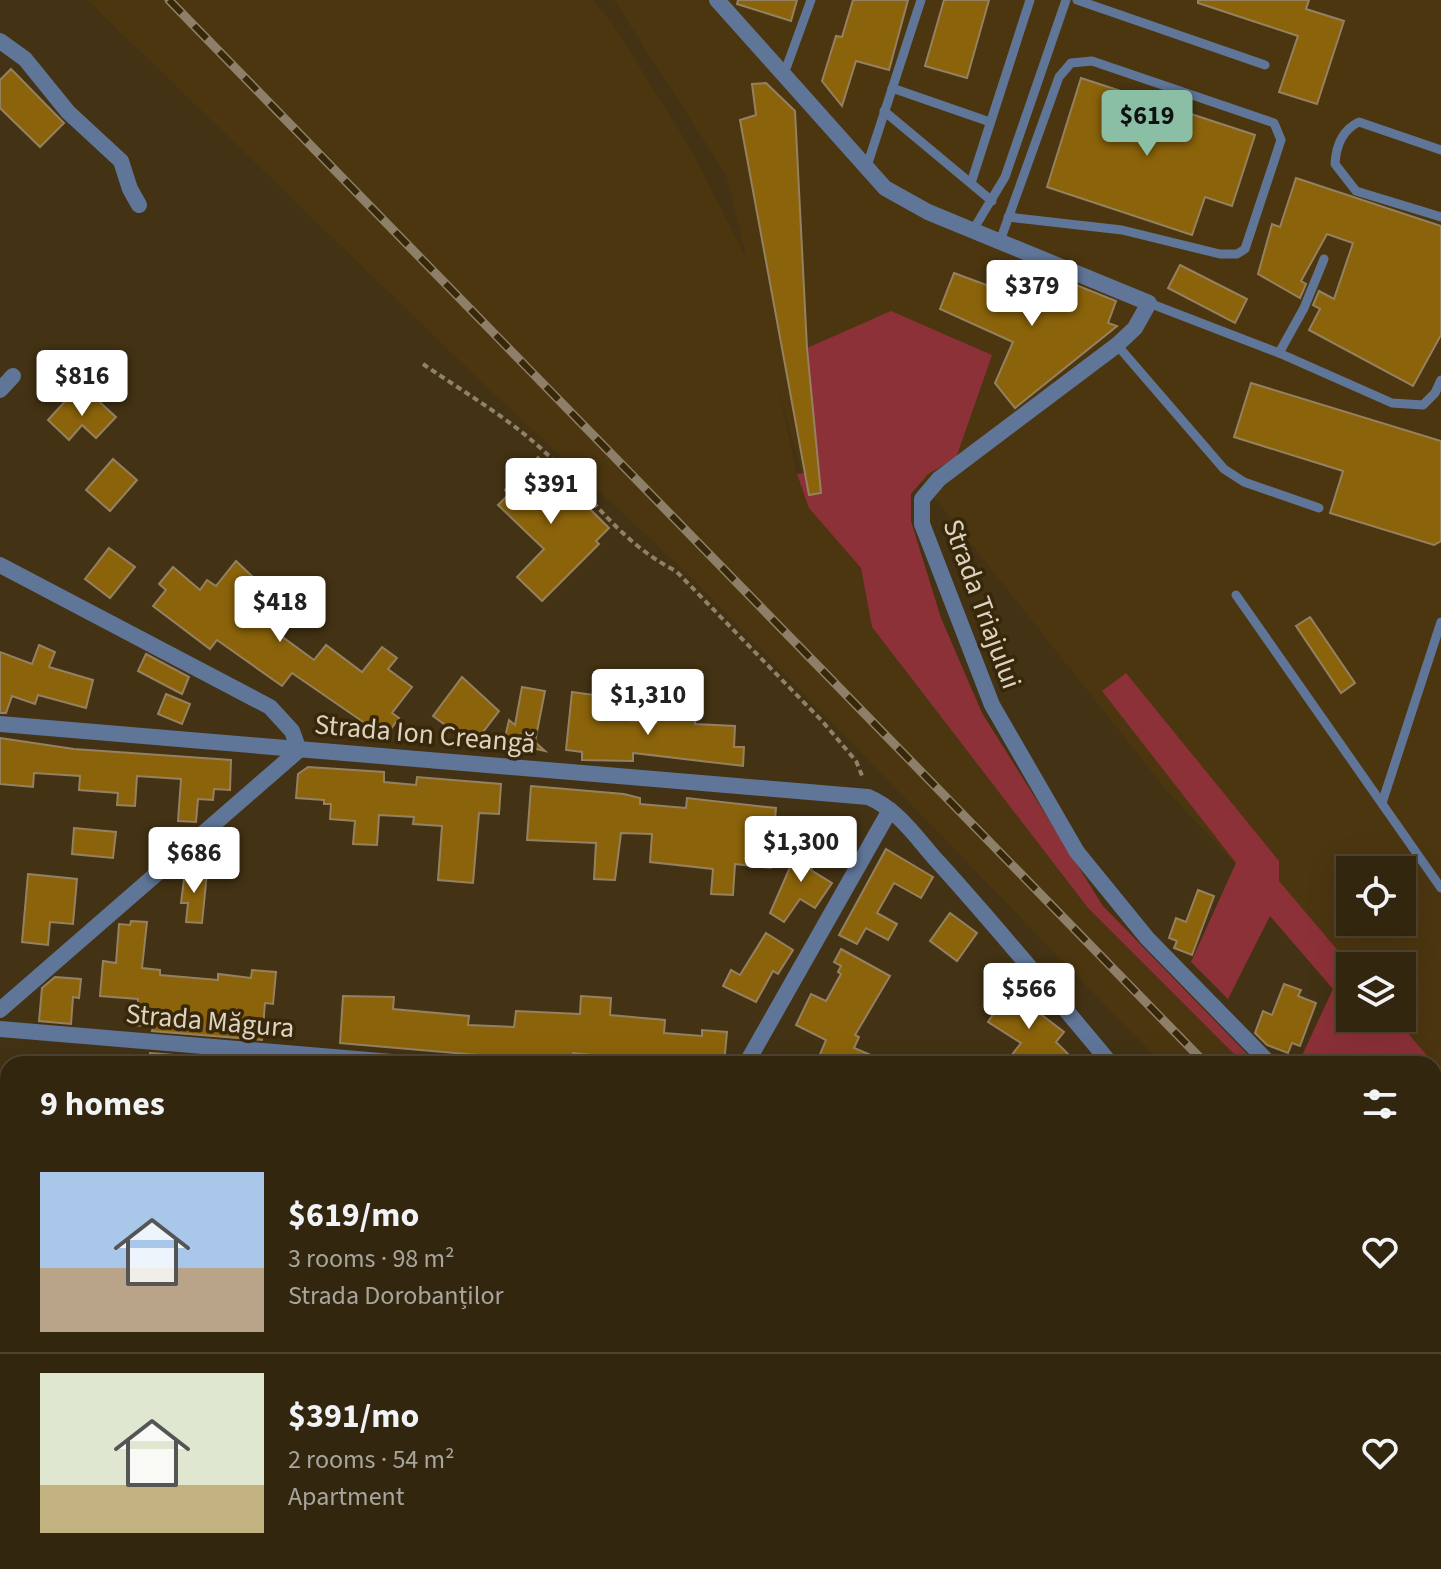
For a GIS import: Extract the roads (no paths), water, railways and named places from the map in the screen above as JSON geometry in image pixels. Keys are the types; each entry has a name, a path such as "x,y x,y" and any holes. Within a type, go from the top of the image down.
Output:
{"street":[{"path":"717,0 866,169 904,200 1149,303"},
{"path":"0,41 25,59 68,112 121,161 139,205"},
{"name":"Strada Triajului","path":"1149,303 1135,328 1117,345 939,479 922,499 922,524 992,705 1077,852 1147,938 1262,1056"},
{"path":"0,390 13,376"},
{"path":"0,565 270,707 292,731 299,750 0,1010"},
{"name":"Strada Ion Creangă","path":"0,724 868,797 890,810 994,924 1104,1056"},
{"path":"751,1056 890,810"},
{"name":"Strada Măgura","path":"0,1029 321,1056"}],"lane":[{"path":"784,74 811,0"},
{"path":"866,169 921,0"},
{"path":"971,183 1030,0"},
{"path":"973,230 992,201 1016,150 1066,0"},
{"path":"1077,0 1265,65"},
{"path":"1000,241 1008,217 1059,77 1071,63 1092,61 1274,123 1280,131 1281,140 1245,249 1237,254 1220,254 1122,230 1008,217"},
{"path":"892,88 990,122"},
{"path":"884,111 992,201"},
{"path":"1441,150 1359,122 1348,128 1336,149 1335,164 1356,191 1441,217"},
{"path":"1279,353 1304,308 1324,259"},
{"path":"1149,303 1279,353 1392,403 1423,405 1435,393 1441,380"},
{"path":"1117,345 1224,469 1244,482 1319,508"},
{"path":"1236,595 1441,888"},
{"path":"1382,803 1441,622"}],"railway":[{"path":"169,0 1198,1056"}]}
